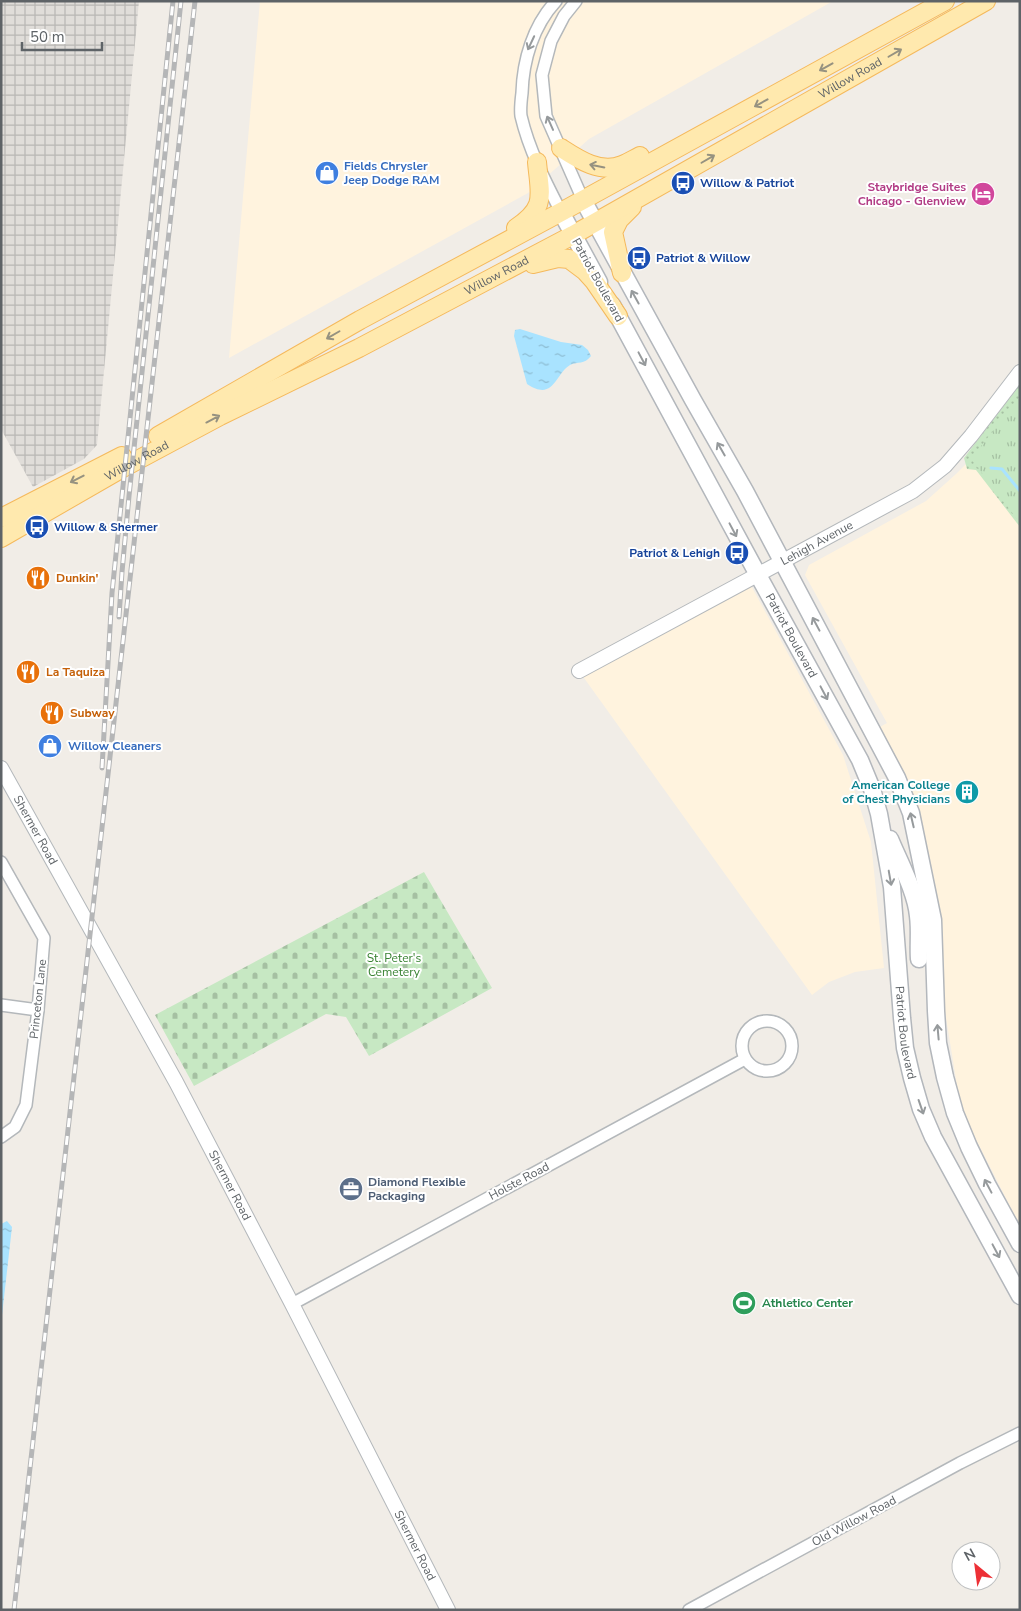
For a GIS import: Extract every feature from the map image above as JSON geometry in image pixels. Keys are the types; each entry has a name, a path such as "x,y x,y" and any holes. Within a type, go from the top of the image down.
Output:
{"main road":[{"name":"Willow Road","path":"1,518 156,437 360,320 723,124 945,1"},
{"name":"Willow Road","path":"1,538 220,416 360,348 573,235 986,1"},
{"path":"561,148 585,164 604,167 621,166 691,127 723,124"},
{"path":"360,320 382,303 492,244 526,221 536,211 541,199 537,162"},
{"path":"622,273 613,232 619,220 627,211 650,192"},
{"name":"Patriot Boulevard","path":"583,200 745,491 897,778 911,813 933,920 926,959 938,1043 945,1077 955,1113 987,1184 1020,1244"},
{"name":"Patriot Boulevard","path":"561,212 860,760 872,789 879,814 892,887 905,1048 912,1078 921,1108 933,1137 1020,1296"},
{"path":"360,348 425,322 536,262 558,258 569,259 585,271 618,316"},
{"path":"879,814 905,875 916,907 926,959 907,968 899,978"}],"street":[{"name":"Patriot Boulevard","path":"556,1 540,23 527,50 522,79 521,114 531,149 561,212"},
{"name":"Patriot Boulevard","path":"576,1 564,16 551,40 542,75 546,116 583,200"},
{"name":"Lehigh Avenue","path":"579,671 913,490 944,466 972,436 1020,372"},
{"name":"Shermer Road","path":"1,768 172,1074 448,1610"},
{"name":"Princeton Lane","path":"1,862 44,938 38,1010 26,1105 15,1127 1,1137"},
{"path":"1,1005 38,1010"},
{"path":"759,1022 776,1022 788,1032 792,1048 790,1056 780,1068 765,1072 757,1070 745,1059 742,1039 752,1026 759,1022"},
{"name":"Holste Road","path":"292,1304 745,1059"},
{"name":"Old Willow Road","path":"690,1610 960,1463 1020,1433"}],"shaded area":[{"path":"1,1 139,1 97,445 84,459 33,487 1,429"},
{"path":"260,1 833,1 589,139 528,193 229,358"},
{"path":"971,459 1020,523 1020,1226 961,1110 941,987 936,907 878,728 887,723 805,575 809,565 926,501"},
{"path":"748,580 843,755 871,842 884,968 855,972 829,982 812,995 579,671"}],"green space":[{"path":"1020,384 1020,527 976,470 967,469 964,458"},
{"path":"1020,396 1020,523 971,459"},
{"name":"St. Peter's Cemetery","path":"424,872 492,988 369,1056 346,1017 326,1014 194,1086 155,1015"}],"water":[{"path":"520,329 561,342 582,345 591,356 583,362 570,365 549,388 543,390 536,389 527,384 514,336 515,330"},
{"path":"7,1221 12,1227 1,1324 1,1224"}],"waterway":[{"path":"991,468 1002,469 1020,491"}],"railway":[{"path":"102,768 112,593 173,1"},
{"path":"119,617 129,496 181,1"},
{"path":"14,1610 195,1"}],"place":[{"name":"Fields Chrysler Jeep Dodge RAM","path":"327,173"},
{"name":"Willow & Patriot","path":"683,183"},
{"name":"Staybridge Suites Chicago - Glenview","path":"983,194"},
{"name":"Patriot & Willow","path":"639,258"},
{"name":"Willow & Shermer","path":"37,527"},
{"name":"Patriot & Lehigh","path":"737,553"},
{"name":"Dunkin'","path":"38,578"},
{"name":"La Taquiza","path":"28,672"},
{"name":"Subway","path":"52,713"},
{"name":"Willow Cleaners","path":"50,746"},
{"name":"American College of Chest Physicians","path":"967,792"},
{"name":"Diamond Flexible Packaging","path":"351,1189"},
{"name":"Athletico Center","path":"744,1303"}]}
